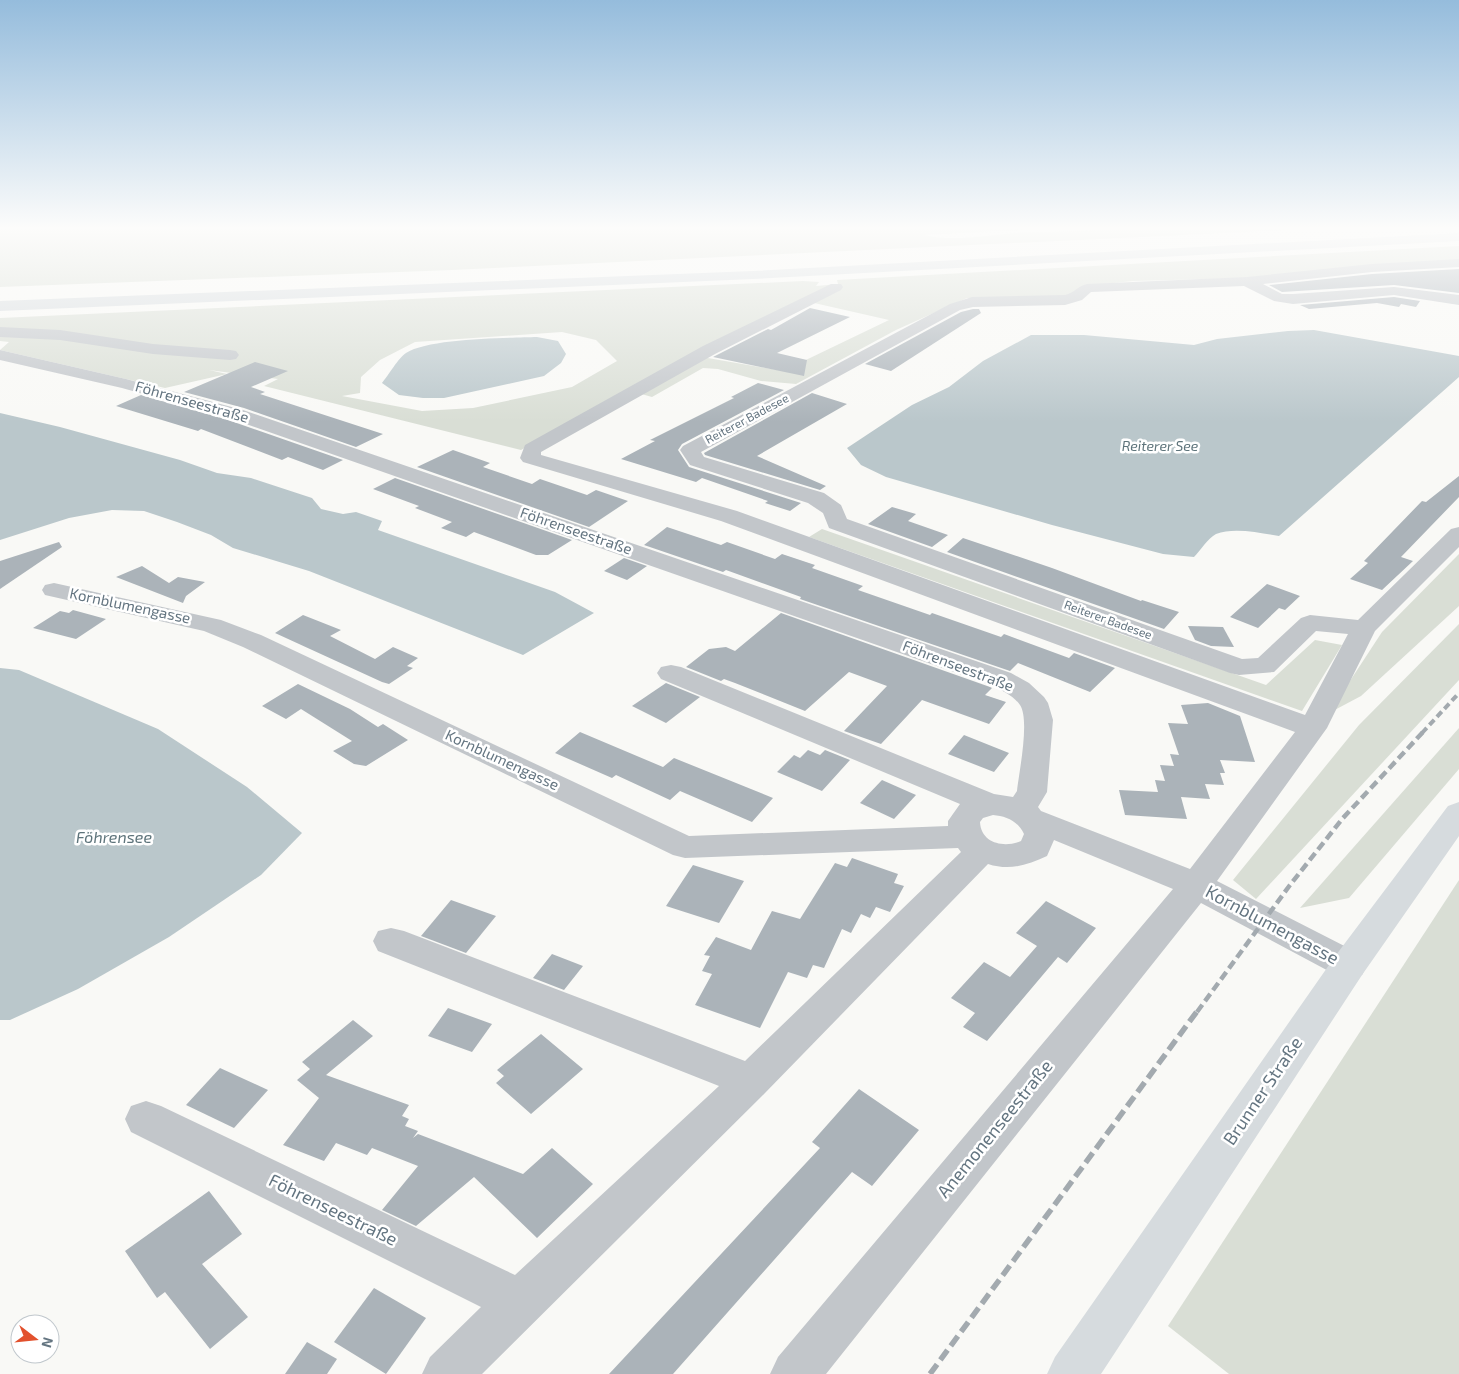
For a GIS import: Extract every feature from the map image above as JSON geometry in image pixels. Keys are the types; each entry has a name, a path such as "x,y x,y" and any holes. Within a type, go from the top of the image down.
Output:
{"main road":[{"path":"0,294 23,293"},
{"path":"0,306 324,293"},
{"path":"0,313 120,302"},
{"name":"Brunner Straße","path":"1072,1374 1349,965 1459,813"}],"street":[{"path":"824,293 709,350 532,449 530,458 729,516 1313,728"},
{"name":"Reiterer Badesee","path":"1081,293 1077,297 1065,300 972,302 955,307 690,450 697,461 816,498 833,510 837,523 1239,667 1265,666 1310,624 1364,628"},
{"path":"1270,293 1279,298 1286,298 1352,293"},
{"path":"1414,293 1459,300"},
{"path":"0,332 60,335 154,349 230,355"},
{"name":"Föhrenseestraße","path":"0,355 126,384 236,414 1000,679 1020,689 1034,703 1039,720 1032,792 1014,811"},
{"path":"1196,884 1313,728 1364,628 1459,534"},
{"name":"Kornblumengasse","path":"54,590 212,624 252,641 685,847 973,844 1006,857 1018,857 1027,853 1070,851 1116,854 1196,884 1349,965"},
{"path":"671,673 1116,854"},
{"path":"447,1374 751,1081 973,844 962,828 963,819 969,812 978,807 1014,811 1040,834 1039,842 1035,848 1027,853"},
{"name":"Anemonenseestraße","path":"795,1374 1196,884"},
{"path":"391,941 751,1081"},
{"name":"Föhrenseestraße","path":"146,1119 520,1302"}],"shaded area":[{"path":"540,293 1072,293 1064,297 967,298 896,330 796,384 761,381 718,369 703,368 652,397 638,393 702,357 783,371 889,320 801,300 706,347 521,450 264,386 278,379 209,370 227,374 165,388 0,350 9,342 0,341 0,318","holes":["562,332 596,340 617,361 572,387 473,408 422,411 342,396 360,393 361,377 380,360 415,342"]},
{"path":"822,529 1266,685 1315,640 1342,645 1302,711 809,537"},
{"path":"1459,554 1459,606 1361,696 1329,713 1382,632"},
{"path":"1459,624 1459,680 1256,899 1233,880 1359,725"},
{"path":"1459,728 1459,769 1349,898 1300,908"},
{"path":"1459,880 1459,1374 1229,1374 1168,1326"}],"water":[{"name":"Reiterer See","path":"1314,330 1459,356 1459,377 1279,536 1247,531 1223,532 1210,538 1194,557 1163,554 1052,525 886,477 861,465 847,448 912,405 949,387 983,361 1031,335 1084,335 1194,345 1217,339"},
{"path":"537,337 558,341 566,354 561,363 544,376 444,398 399,395 382,383 403,355 417,348 432,344 469,340"},
{"path":"0,413 60,427 180,460 217,473 251,478 312,498 321,509 343,514 356,512 382,521 378,530 555,592 594,613 523,655 309,571 233,548 211,535 144,511 112,510 69,518 0,540"},
{"name":"Föhrensee","path":"0,668 19,670 158,729 247,787 302,833 261,875 169,937 78,989 10,1020 0,1020"}],"building":[{"path":"1394,297 1420,301 1416,307 1401,304 1399,307 1377,303 1309,309 1300,305"},
{"path":"810,308 850,317 777,353 807,360 804,376 713,357 768,329 771,330"},
{"path":"979,309 981,313 891,371 865,364 961,312"},
{"path":"255,362 288,371 251,387 265,392 260,394 383,434 356,447 244,408 184,392"},
{"path":"758,383 784,390 682,444 678,450 689,467 801,503 790,511 765,503 768,501 702,478 696,482 621,459 655,441 650,440 734,398 731,397"},
{"path":"812,393 847,404 757,456 826,486 820,490 705,455 704,453"},
{"path":"141,395 228,420 343,460 323,470 288,457 282,460 201,429 198,431 116,406"},
{"path":"453,450 490,463 483,467 532,484 540,479 587,495 596,490 628,501 589,527 417,467"},
{"path":"1459,476 1459,497 1401,557 1413,561 1382,590 1350,579 1368,563 1364,561 1422,501 1426,502"},
{"path":"395,478 572,540 548,555 536,555 474,532 466,537 441,528 452,522 415,508 419,506 373,489"},
{"path":"892,507 916,514 908,521 948,535 932,547 868,524"},
{"path":"667,527 721,545 727,542 775,559 782,554 815,565 812,568 863,586 858,590 930,615 932,613 1001,637 1004,634 1069,658 1074,653 1115,668 1090,692 1018,663 1010,671 800,599 801,597 726,570 723,572 644,545"},
{"path":"963,538 1141,601 1179,612 1164,629 947,552"},
{"path":"59,542 62,547 0,589 0,561"},
{"path":"624,558 647,566 627,580 604,571"},
{"path":"142,566 169,583 178,577 205,582 186,596 183,603 116,577"},
{"path":"1267,584 1300,596 1285,610 1279,608 1258,628 1230,617"},
{"path":"73,610 106,619 76,639 33,628 60,611 69,613"},
{"path":"781,613 990,687 992,688 985,695 1006,702 989,724 922,700 881,744 844,731 887,686 849,672 805,711 735,683 724,679 721,681 686,667 709,649 726,647 735,651"},
{"path":"303,615 341,630 330,636 375,659 393,647 418,658 407,666 413,668 389,684 382,682 275,633"},
{"path":"1188,626 1223,627 1234,647 1211,646 1195,640"},
{"path":"666,683 700,697 666,723 632,706"},
{"path":"298,684 350,709 378,727 383,724 408,740 366,766 354,764 333,751 352,741 301,709 286,719 262,706"},
{"path":"1208,703 1240,716 1255,762 1220,760 1225,773 1220,773 1224,785 1205,784 1210,799 1181,797 1187,819 1125,815 1119,790 1158,792 1155,780 1165,781 1160,765 1174,766 1170,754 1179,755 1168,723 1188,724 1181,705"},
{"path":"580,732 663,767 674,758 773,798 752,822 680,791 670,800 616,775 612,778 555,753"},
{"path":"964,735 1009,753 994,772 948,754"},
{"path":"808,750 820,755 825,750 850,760 822,791 777,772 794,755 800,758"},
{"path":"882,780 916,795 894,819 860,803"},
{"path":"852,858 898,874 894,883 904,886 890,912 876,907 870,918 861,914 851,933 842,929 824,968 813,965 807,978 788,972 760,1028 695,1005 712,974 702,971 710,956 704,955 716,937 751,950 772,911 800,919 835,863 847,867"},
{"path":"693,865 744,881 719,923 666,906"},
{"path":"451,900 496,916 466,953 421,936"},
{"path":"1046,901 1096,928 1067,963 1058,957 987,1041 963,1027 975,1013 951,998 984,962 1010,977 1037,946 1016,933"},
{"path":"552,954 583,966 564,990 533,978"},
{"path":"448,1008 492,1024 472,1052 428,1036"},
{"path":"353,1020 373,1036 326,1075 409,1105 402,1116 409,1119 405,1126 418,1131 413,1138 418,1134 523,1174 552,1148 593,1184 537,1238 474,1177 416,1226 382,1210 418,1166 372,1148 367,1155 336,1143 324,1161 283,1145 319,1098 297,1080 310,1069 302,1062"},
{"path":"541,1034 583,1069 531,1114 496,1083 504,1076 497,1070"},
{"path":"220,1068 268,1090 234,1128 186,1105"},
{"path":"859,1089 919,1130 872,1186 852,1172 673,1374 609,1374 820,1148 812,1142"},
{"path":"209,1191 242,1234 202,1264 248,1317 210,1349 165,1292 157,1298 125,1251"},
{"path":"374,1288 426,1318 386,1374 334,1342"},
{"path":"307,1342 337,1359 327,1374 285,1374"}],"railway":[{"path":"1422,733 1459,693"},
{"path":"1197,1012 1290,885 1343,818 1423,732"},
{"path":"930,1374 1198,1010"}]}
